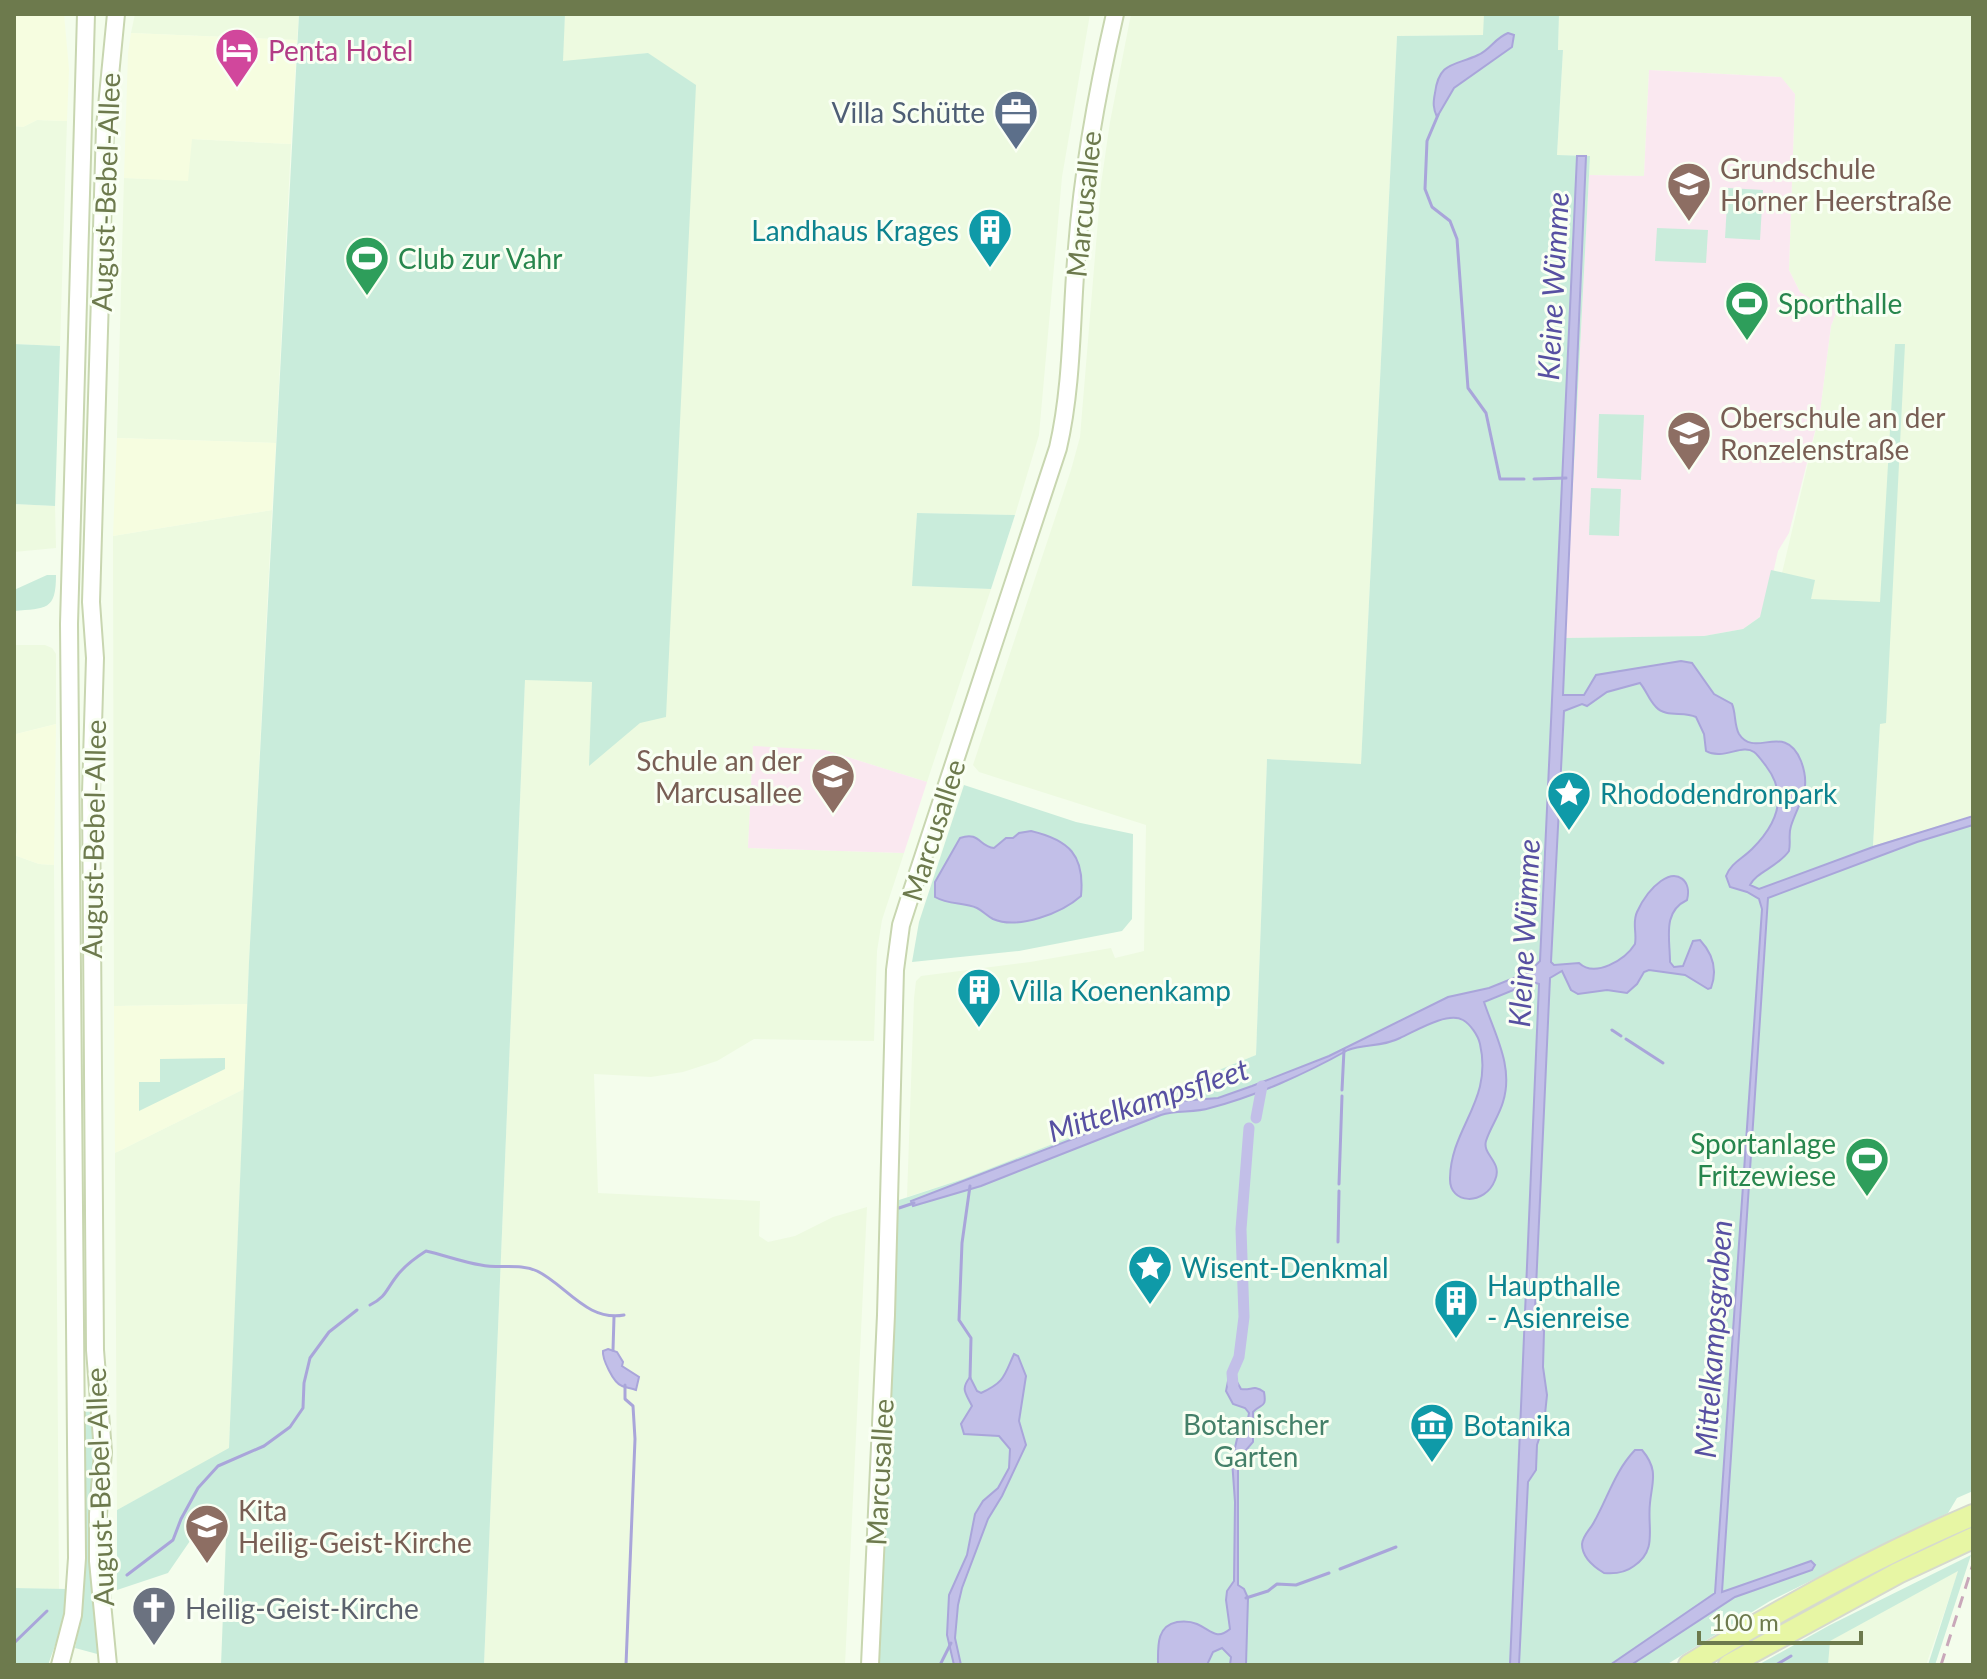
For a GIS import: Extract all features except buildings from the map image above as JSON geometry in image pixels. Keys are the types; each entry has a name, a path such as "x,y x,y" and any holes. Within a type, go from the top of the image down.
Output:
{"highway":[{"path":"1689,1665 1793,1604 1973,1515"},
{"path":"1729,1665 1898,1573 1973,1538"}],"street":[{"name":"August-Bebel-Allee","path":"108,1665 98,1561 103,1452 95,1350 91,793 95,658 91,589 105,127 116,14"},
{"name":"Marcusallee","path":"870,1665 898,947 910,897 1058,448 1066,407 1081,201 1093,112 1115,14"},
{"name":"August-Bebel-Allee","path":"60,1665 73,1615 77,1558 69,647 85,16"},
{"path":"82,125 105,127"}],"shaded area":[{"path":"14,14 64,14 69,69 67,121 37,120 23,127 14,126"},
{"path":"135,14 299,14 297,40 131,33"},
{"path":"565,14 1090,14 1062,177 1039,435 1015,515 917,513 913,586 991,589 927,782 825,750 753,747 748,848 904,853 882,920 877,951 874,1041 754,1039 717,1061 683,1072 651,1077 594,1074 598,1193 760,1201 759,1236 768,1242 795,1236 833,1217 867,1207 845,1665 484,1665 525,679 648,53 562,62"},
{"path":"1131,14 1484,14 1484,35 1397,36 1361,765 1267,759 1256,1055 1158,1095 1159,1103 963,1179 907,1197 916,981 921,976 1111,948 1115,958 1144,951 1146,825 979,772 973,765 1080,437 1101,184"},
{"path":"1559,14 1973,14 1973,816 1873,847 1880,723 1885,723 1807,616 1814,580 1782,573 1820,412 1831,326 1837,311 1850,309 1814,301 1800,292 1789,270 1795,94 1780,77 1649,70 1644,176 1589,175 1590,156 1557,155 1563,51 1558,50"},
{"path":"131,33 297,40 291,144 192,139 188,181 124,178"},
{"name":"Oberschule an der Ronzelenstraße","path":"1649,70 1781,77 1795,94 1789,270 1800,292 1814,301 1853,309 1837,311 1831,326 1820,412 1789,533 1778,551 1764,614 1743,629 1704,636 1565,638 1589,175 1644,176"},
{"path":"37,120 67,121 60,346 14,344 14,126 23,127"},
{"path":"191,139 291,144 276,443 117,438 124,178 187,180"},
{"path":"117,438 276,443 272,510 113,536"},
{"path":"14,504 55,506 56,548 14,552"},
{"path":"272,510 247,1004 114,1006 113,536"},
{"path":"14,645 45,645 56,654 56,724 16,734 17,832 14,842"},
{"path":"56,724 54,865 39,864 14,855 17,832 16,734"},
{"name":"Schule an der Marcusallee","path":"753,746 825,750 927,782 904,853 748,848"},
{"path":"14,855 39,864 54,865 59,1589 14,1588"},
{"path":"247,1004 244,1089 115,1153 114,1006"},
{"path":"244,1089 229,1449 117,1510 115,1153"},
{"path":"1959,1570 1926,1665 1828,1665 1829,1641"}],"green space":[{"name":"Club zur Vahr","path":"299,14 565,14 563,61 648,53 696,85 666,717 640,723 589,766 592,682 525,680 484,1665 221,1665 226,1538 192,1538 168,1573 117,1590 117,1510 229,1448 249,962"},
{"name":"Rhododendronpark","path":"1484,14 1559,14 1558,50 1563,50 1557,155 1590,156 1565,638 1704,636 1743,629 1760,617 1771,570 1815,580 1811,599 1880,602 1895,344 1905,344 1886,723 1880,724 1873,846 1973,816 1973,1491 1957,1498 1948,1513 1770,1601 1666,1665 877,1665 896,1201 963,1179 1158,1103 1157,1095 1256,1055 1267,759 1361,764 1397,36 1483,35"},
{"path":"1728,188 1763,190 1760,240 1725,238"},
{"path":"1657,228 1708,230 1706,263 1655,261"},
{"path":"14,344 60,346 55,506 14,504"},
{"path":"1599,414 1644,415 1641,480 1597,478"},
{"path":"1591,488 1621,489 1619,536 1589,535"},
{"path":"917,513 1015,515 991,589 912,586"},
{"path":"47,575 56,575 51,601 41,608 14,611 14,590"},
{"path":"964,785 1076,822 1133,834 1132,919 1122,931 1019,951 912,962 919,922"},
{"path":"225,1058 225,1069 139,1111 139,1082 160,1082 160,1059"},
{"path":"88,1410 93,1415 92,1516 101,1655 75,1648 82,1613 84,1411"},
{"path":"1971,1555 1935,1665 1928,1665 1958,1571 1830,1641 1828,1665 1758,1665 1830,1625"},
{"path":"14,1588 68,1589 66,1615 48,1665 14,1665"}],"water":[{"path":"1508,33 1514,35 1512,47 1454,88 1437,117 1434,97 1444,70 1482,53"},
{"path":"1577,156 1586,156 1563,695 1584,695 1596,675 1681,661 1692,663 1714,694 1732,704 1737,730 1746,741 1779,741 1794,749 1804,771 1805,788 1790,829 1789,851 1753,880 1750,885 1759,889 1873,847 1973,816 1973,825 1917,842 1768,898 1722,1592 1811,1561 1815,1565 1812,1570 1735,1597 1631,1665 1610,1665 1715,1593 1762,909 1759,899 1730,887 1726,876 1768,830 1777,810 1778,799 1773,777 1754,752 1744,749 1712,754 1706,751 1704,734 1696,717 1660,710 1640,683 1607,692 1587,706 1582,704 1564,711 1551,962 1554,965 1579,963 1593,969 1617,961 1635,944 1636,916 1644,899 1657,884 1673,876 1685,882 1688,893 1687,900 1674,911 1669,926 1670,962 1674,967 1683,966 1693,941 1700,940 1711,956 1714,974 1711,988 1708,989 1685,975 1649,970 1627,993 1607,990 1578,994 1571,990 1562,971 1550,978 1535,1310 1544,1331 1543,1367 1547,1395 1544,1424 1537,1445 1536,1470 1528,1482 1519,1665 1510,1665 1539,984 1533,982 1484,1002 1502,1051 1506,1089 1486,1141 1497,1174 1490,1188 1476,1198 1468,1199 1455,1193 1450,1178 1457,1144 1481,1082 1480,1044 1466,1022 1448,1018 1387,1043 1348,1050 1244,1098 1204,1110 1161,1115 981,1186 913,1206 911,1201 1169,1102 1218,1098 1252,1086 1329,1056 1448,997 1489,988 1529,972 1540,961"},
{"path":"1031,831 1065,845 1077,860 1082,882 1081,896 1073,902 1039,918 1003,922 977,908 935,897 935,882 960,838 972,836 994,848 1006,838"},
{"path":"608,1349 617,1352 622,1366 639,1377 636,1390 622,1386 612,1375 603,1354"},
{"path":"1014,1354 1018,1356 1026,1376 1019,1421 1026,1445 988,1519 962,1588 955,1638 961,1665 954,1665 947,1635 949,1595 967,1555 975,1514 983,1501 998,1488 1009,1468 1010,1449 999,1436 964,1434 961,1424 972,1406 965,1385 970,1377 981,1393 995,1385 1003,1378"},
{"path":"1232,1373 1241,1389 1258,1388 1265,1397 1264,1403 1253,1412 1253,1442 1241,1456 1238,1468 1238,1585 1248,1598 1246,1665 1230,1665 1231,1657 1222,1648 1213,1652 1207,1665 1158,1665 1160,1638 1170,1624 1192,1622 1217,1634 1230,1629 1226,1600 1227,1591 1234,1581 1232,1460 1237,1439 1247,1424 1249,1413 1233,1404 1226,1391"},
{"path":"1635,1450 1642,1450 1653,1470 1649,1546 1641,1560 1631,1568 1604,1573 1586,1558 1583,1541 1617,1475"}],"waterway":[{"path":"1438,115 1427,141 1425,189 1432,207 1450,221 1457,239 1468,388 1486,413 1500,479 1524,479"},
{"path":"1534,479 1566,478"},
{"path":"1612,1030 1621,1036"},
{"path":"1626,1039 1663,1063"},
{"path":"1342,1090 1344,1050"},
{"path":"1256,1118 1262,1086"},
{"path":"1339,1184 1342,1096"},
{"path":"1233,1385 1232,1373 1239,1357 1244,1317 1241,1229 1249,1128"},
{"path":"970,1186 962,1243 959,1320 971,1338 970,1378"},
{"path":"1338,1242 1339,1191"},
{"name":"Mittelkampsfleet","path":"899,1208 914,1203"},
{"name":"Mittelkampsfleet","path":"370,1305 383,1296 406,1266 426,1251 481,1265 537,1271 588,1308 611,1316 624,1315"},
{"name":"Mittelkampsfleet","path":"127,1575 173,1540 198,1488 218,1466 264,1446 290,1427 303,1408 304,1383 310,1358 329,1332 357,1310"},
{"path":"613,1350 614,1317"},
{"path":"625,1385 625,1399 633,1406 635,1439 626,1665"},
{"path":"1340,1569 1396,1547"},
{"path":"1246,1598 1268,1591 1277,1584 1296,1585 1329,1573"},
{"name":"Mittelkampsfleet","path":"14,1643 47,1611"},
{"path":"940,1665 951,1643"},
{"path":"1776,1665 1791,1656"}],"railway":[{"path":"1941,1665 1973,1564"}],"place":[{"name":"Penta Hotel","path":"237,89"},
{"name":"Villa Schütte","path":"1016,151"},
{"name":"Grundschule Horner Heerstraße","path":"1689,223"},
{"name":"Landhaus Krages","path":"990,269"},
{"name":"Club zur Vahr","path":"367,297"},
{"name":"Sporthalle","path":"1747,342"},
{"name":"Oberschule an der Ronzelenstraße","path":"1689,472"},
{"name":"Schule an der Marcusallee","path":"833,815"},
{"name":"Rhododendronpark","path":"1569,832"},
{"name":"Villa Koenenkamp","path":"979,1029"},
{"name":"Sportanlage Fritzewiese","path":"1867,1198"},
{"name":"Wisent-Denkmal","path":"1150,1306"},
{"name":"Haupthalle - Asienreise","path":"1456,1340"},
{"name":"Botanika","path":"1432,1464"},
{"name":"Kita Heilig-Geist-Kirche","path":"207,1565"},
{"name":"Heilig-Geist-Kirche","path":"154,1647"}],"water label":[{"name":"Kleine Wümme","path":"1552,286"},
{"name":"Kleine Wümme","path":"1523,933"},
{"name":"Mittelkampsgraben","path":"1712,1339"}],"park label":[{"name":"Botanischer Garten","path":"1256,1440"}]}
